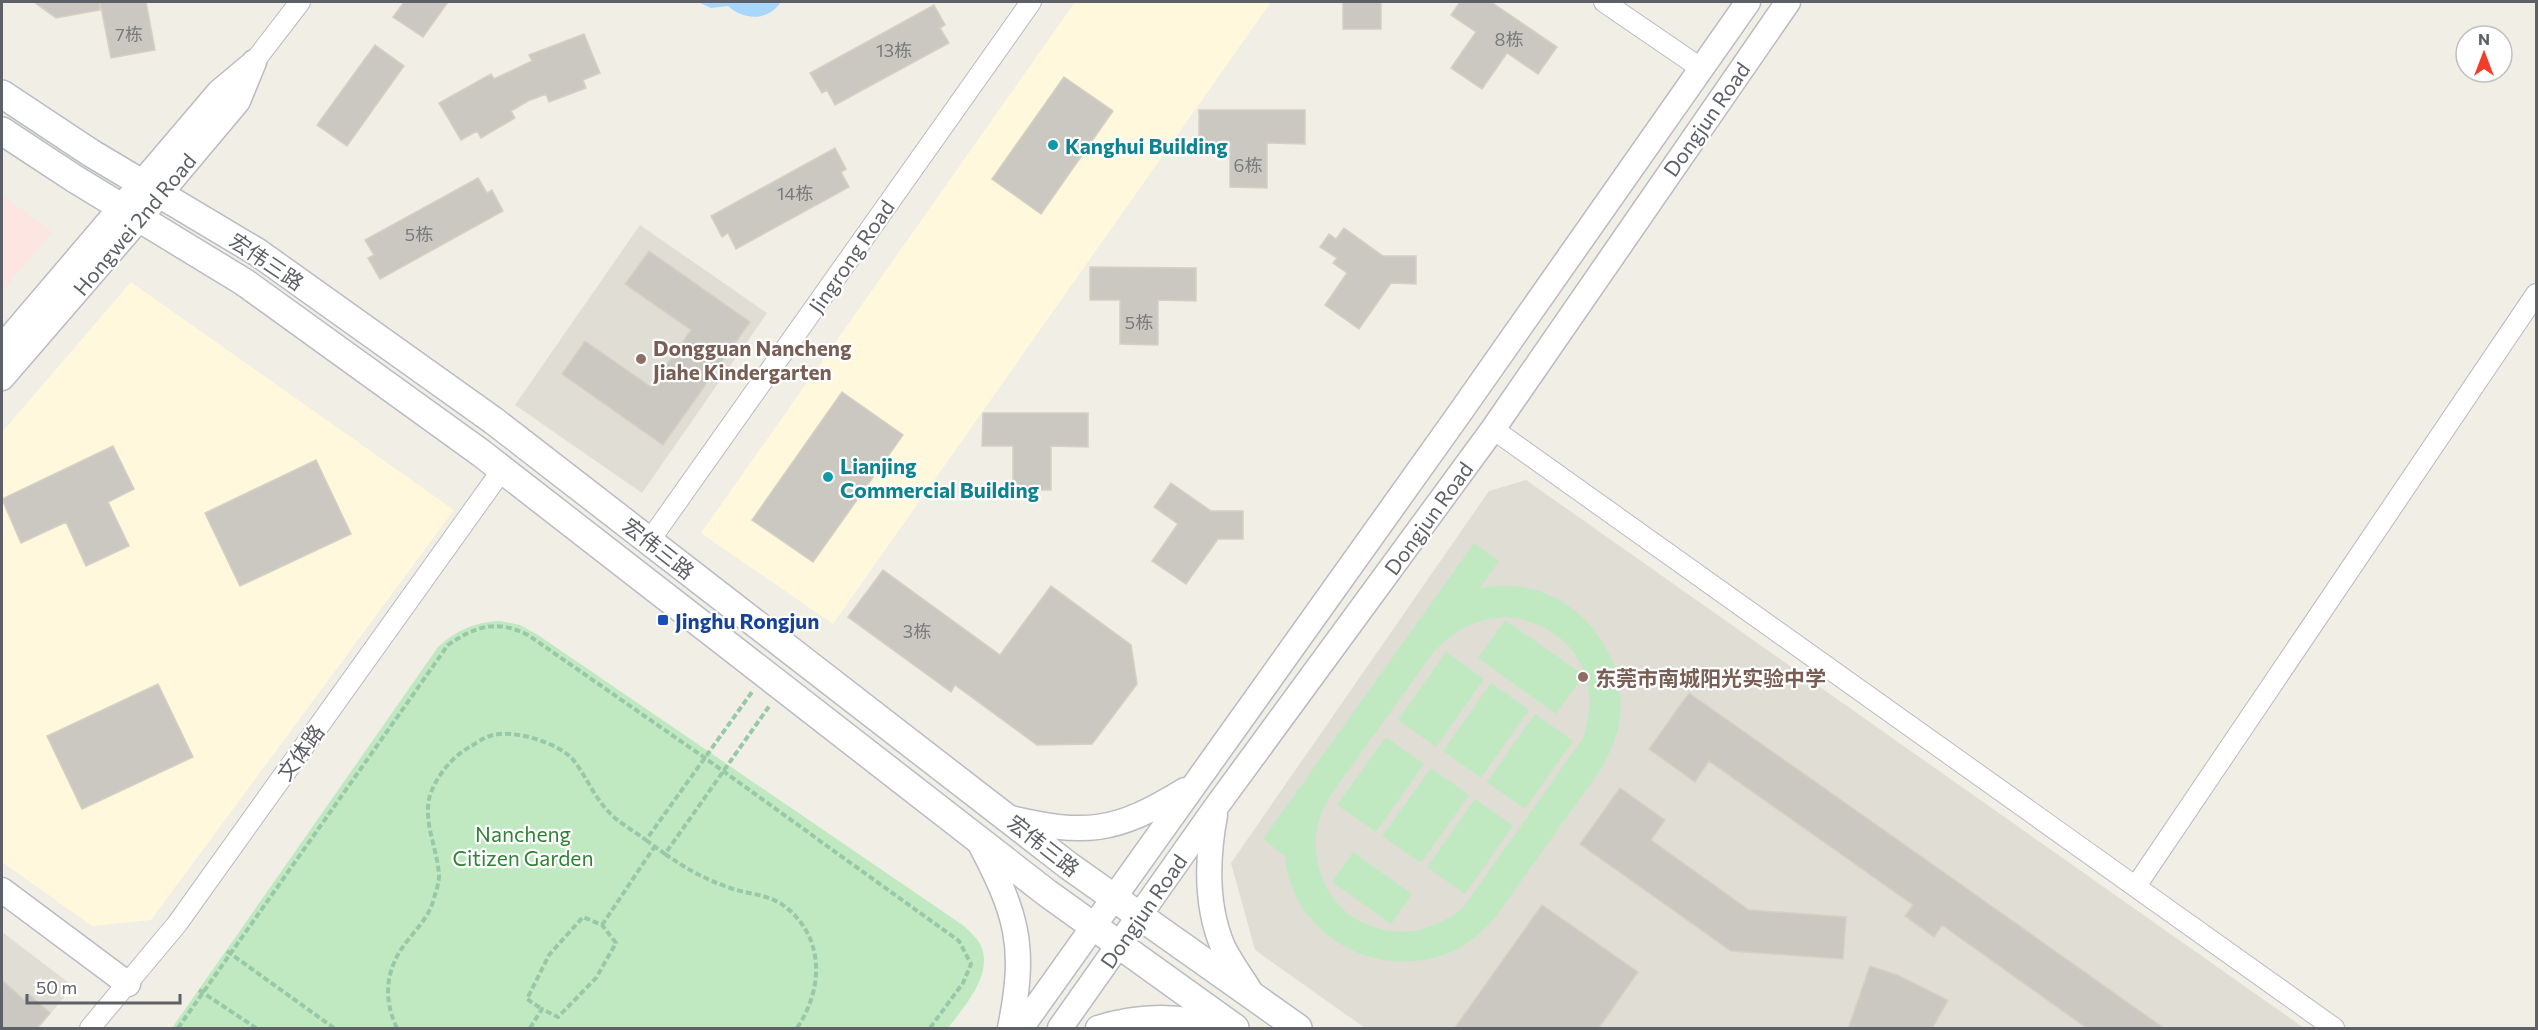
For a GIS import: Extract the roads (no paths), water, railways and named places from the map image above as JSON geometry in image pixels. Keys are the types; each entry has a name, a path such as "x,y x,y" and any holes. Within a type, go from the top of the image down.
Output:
{"main road":[{"name":"宏伟三路","path":"2,94 92,153 257,252 494,421 1006,817 1298,1029"},
{"name":"宏伟三路","path":"2,131 243,282 502,470 977,838 1094,927 1235,1029"}],"street":[{"name":"Hongwei 2nd Road","path":"2,378 151,188 238,101 254,63 300,2"},
{"name":"Jingrong Road","path":"650,540 1031,2"},
{"path":"1604,2 1702,69"},
{"name":"Dongjun Road","path":"1021,1029 1459,414 1748,2"},
{"name":"Dongjun Road","path":"1060,1029 1216,807 1493,429 1788,2"},
{"name":"Hongwei 2nd Road","path":"2,347 131,213"},
{"path":"2136,886 2536,294"},
{"path":"1493,429 2334,1029"},
{"name":"文体路","path":"90,1029 177,924 502,470"},
{"path":"1006,817 1048,827 1081,829 1122,823 1159,806 1193,786"},
{"path":"1216,807 1208,849 1210,898 1223,947 1254,996"},
{"path":"977,838 1000,883 1013,916 1020,961 1010,1029"},
{"path":"2,890 128,984"},
{"path":"1098,1029 1117,1022 1162,1016 1202,1021 1226,1029"}],"water":[{"path":"698,2 781,2 770,13 756,17 742,14 728,6 711,8"}],"place":[{"name":"Kanghui Building","path":"1053,145"},
{"name":"Dongguan Nancheng Jiahe Kindergarten","path":"641,359"},
{"name":"Lianjing Commercial Building","path":"828,477"},
{"name":"Jinghu Rongjun","path":"663,620"},
{"name":"东莞市南城阳光实验中学","path":"1583,677"}],"park label":[{"name":"Nancheng Citizen Garden","path":"523,845"}]}
